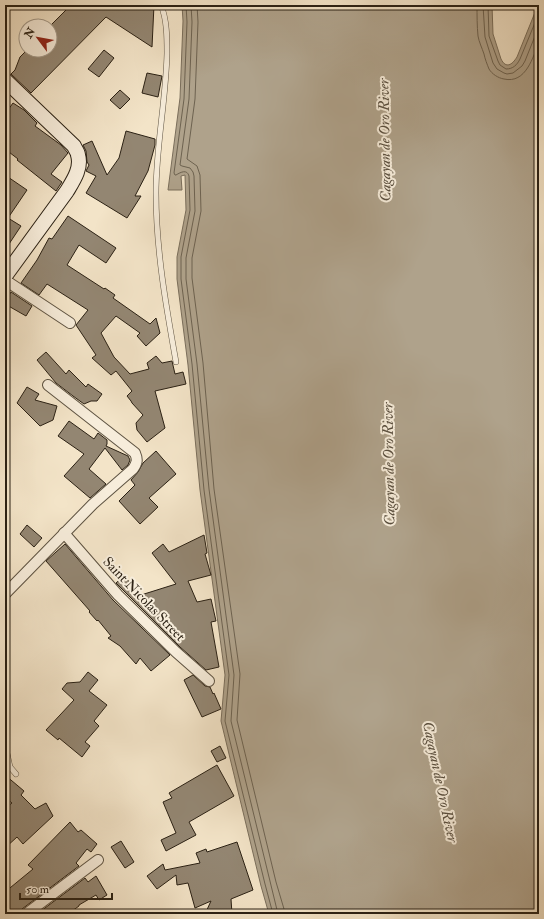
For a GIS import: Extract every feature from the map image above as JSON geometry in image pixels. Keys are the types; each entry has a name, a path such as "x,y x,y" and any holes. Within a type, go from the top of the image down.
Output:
{"street":[{"path":"5,80 74,146 79,155 79,167 75,178 67,191 5,276"},
{"path":"5,280 70,323"},
{"path":"5,594 93,504 137,464 138,459 135,453 48,385"},
{"name":"Saint Nicolas Street","path":"64,533 118,595 208,681"},
{"path":"26,914 98,860"}],"lane":[{"path":"161,5 167,36 162,116 157,155 157,234 161,276 176,362"},
{"path":"5,744 10,767 16,774"}],"water":[{"name":"Cagayan de Oro River","path":"182,5 492,5 493,34 501,59 505,64 509,65 517,57 539,5 539,914 269,914 221,721 225,675 200,490 188,365 177,279 177,257 186,210 185,175 181,176 182,190 168,190 180,98 183,21"}],"building":[{"path":"71,5 154,5 152,47 106,17 31,93 11,74 15,70 20,58 58,58 58,18"},
{"path":"104,50 114,58 99,77 88,69"},
{"path":"147,73 162,76 158,97 142,93"},
{"path":"120,90 130,99 120,109 110,100"},
{"path":"13,103 24,110 37,123 35,126 61,145 68,153 51,174 62,182 56,191 5,149 5,114"},
{"path":"126,131 155,139 155,145 148,171 135,196 141,196 127,218 86,193 96,176 86,171 89,165 83,145 92,141 107,175 119,158"},
{"path":"5,175 27,190 8,218 21,226 5,250"},
{"path":"68,216 116,248 106,263 79,245 67,265 115,295 113,298 150,324 156,318 160,333 146,346 137,336 140,333 116,316 101,333 114,357 130,374 149,369 147,363 156,356 162,363 172,361 175,374 183,372 186,384 155,391 165,428 147,442 137,430 136,423 143,415 127,396 132,391 116,371 111,375 92,358 96,355 76,325 88,310 47,284 39,295 21,283 37,260 49,238 52,239"},
{"path":"11,292 32,306 26,316 5,304"},
{"path":"46,352 66,374 69,370 86,387 88,384 102,394 97,401 91,401 84,404 56,383 37,360"},
{"path":"27,387 39,394 35,400 57,406 53,420 40,426 17,403"},
{"path":"69,421 94,439 98,433 107,440 106,446 128,456 130,460 128,465 122,470 105,448 89,469 106,484 90,498 64,476 84,454 58,436"},
{"path":"156,451 176,474 149,498 158,507 140,524 119,501 135,485 131,480 143,463"},
{"path":"27,525 42,538 34,547 20,534"},
{"path":"204,535 207,553 205,554 211,575 188,581 197,602 211,599 216,621 211,622 219,667 206,670 180,647 116,583 124,576 141,595 176,584 152,553 163,544 169,552"},
{"path":"65,544 113,600 170,655 151,671 140,658 136,664 120,646 108,638 111,636 46,561"},
{"path":"88,672 98,680 89,691 107,705 94,721 99,726 85,742 90,746 82,757 59,738 58,740 46,730 74,700 62,689 67,683 80,682"},
{"path":"193,675 205,686 210,687 221,709 202,717 184,680"},
{"path":"220,746 226,758 217,762 211,751"},
{"path":"217,765 234,796 189,822 196,835 166,851 161,840 176,833 163,802 172,798 169,793"},
{"path":"5,775 24,791 21,795 35,809 46,803 53,816 23,844 17,837 5,848 5,808 12,803 5,798"},
{"path":"70,822 78,832 81,830 97,844 91,852 87,849 76,863 79,866 22,909 20,914 5,914 5,892 33,869 28,865"},
{"path":"121,841 134,862 125,868 111,847"},
{"path":"237,842 253,890 231,899 232,914 205,914 211,901 195,908 188,883 177,885 176,875 157,889 147,876 163,864 165,870 200,863 196,853 206,849 207,852"},
{"path":"96,876 107,895 99,900 96,895 79,905 68,914 37,914 85,878 88,882"}]}
